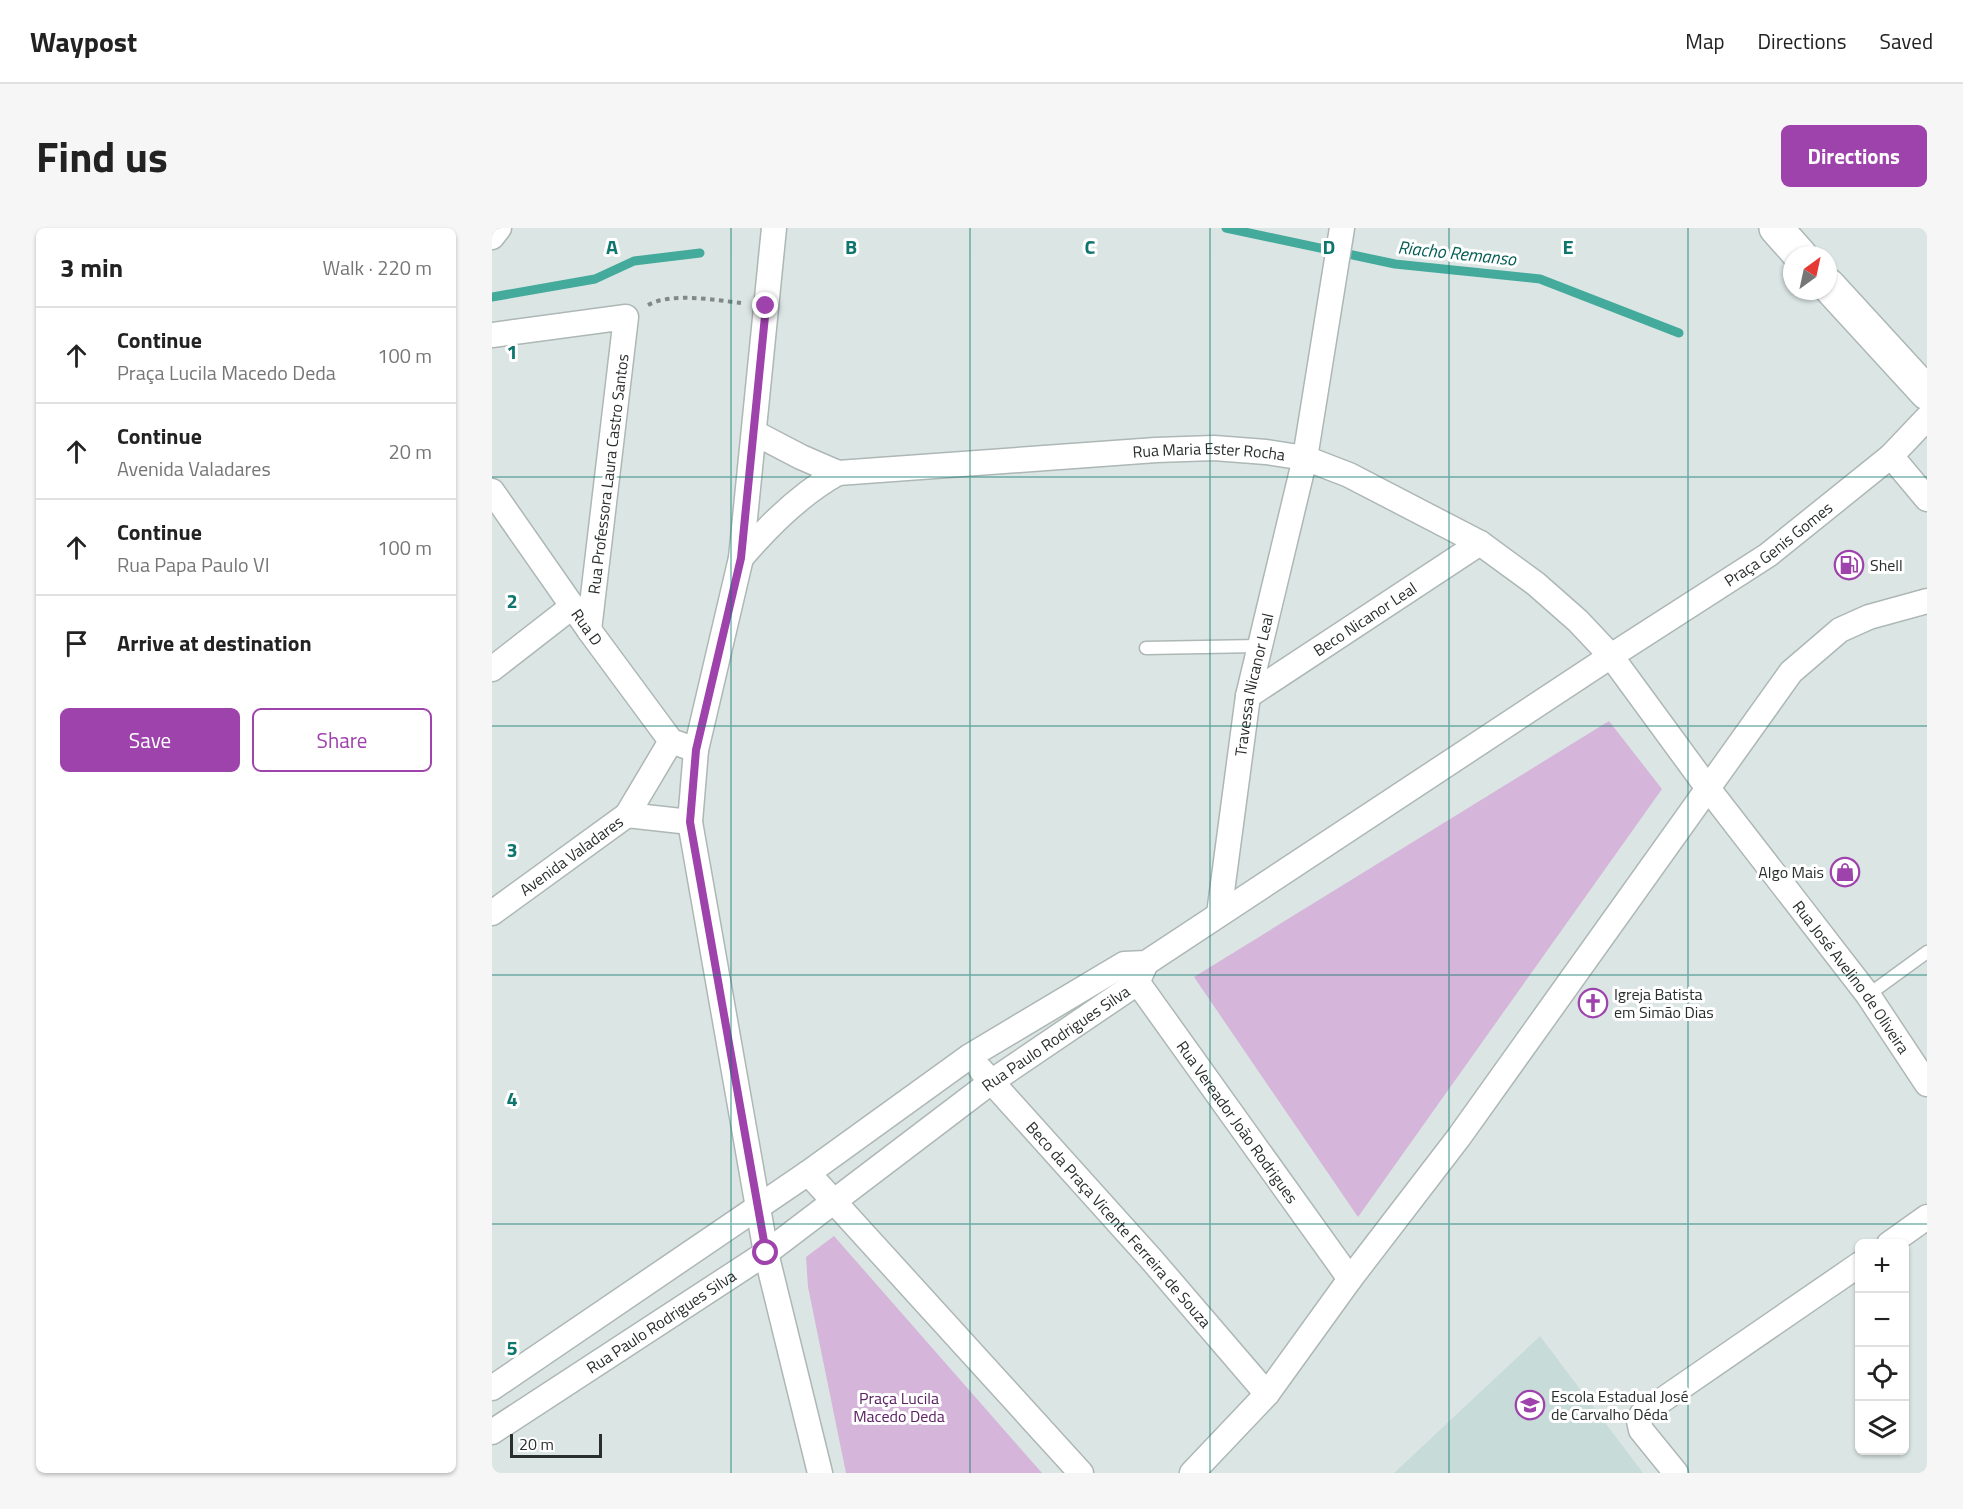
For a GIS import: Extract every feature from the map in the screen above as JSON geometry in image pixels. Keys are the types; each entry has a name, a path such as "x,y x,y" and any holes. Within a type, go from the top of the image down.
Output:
{"main road":[{"path":"1776,228 1792,246"},
{"path":"1837,295 1927,393"}],"street":[{"path":"492,237 500,228"},
{"path":"774,228 741,558 696,750 690,822 766,1253 820,1473"},
{"name":"Travessa Nicanor Leal","path":"1219,914 1248,696 1305,458 1342,230"},
{"path":"492,335 626,317"},
{"name":"Rua Professora Laura Castro Santos","path":"589,630 626,317"},
{"name":"Praça Genis Gomes","path":"1136,970 1768,555 1892,456 1927,418"},
{"name":"Rua Maria Ester Rocha","path":"754,433 838,473 1203,448 1266,452 1305,458 1385,492 1480,543 1536,584 1578,621 1611,656"},
{"path":"1892,456 1927,499"},
{"path":"741,558 764,532 806,493 838,473"},
{"name":"Rua D","path":"492,492 671,741"},
{"name":"Beco Nicanor Leal","path":"1248,696 1480,543"},
{"path":"1192,1473 1267,1394 1350,1279 1459,1137 1791,672 1840,630 1869,617 1927,601"},
{"path":"492,669 573,606"},
{"name":"Rua José Avelino de Oliveira","path":"1611,656 1707,787 1868,996 1927,1084"},
{"path":"627,814 671,741 696,750"},
{"name":"Avenida Valadares","path":"492,913 627,814 690,822"},
{"name":"Rua Vereador João Rodrigues","path":"1136,970 1350,1279"},
{"name":"Rua Paulo Rodrigues Silva","path":"492,1388 758,1208 970,1056 1136,970"},
{"name":"Rua Paulo Rodrigues Silva","path":"492,1432 766,1253 1136,970"},
{"name":"Beco da Praça Vicente Ferreira de Souza","path":"970,1056 1152,1260 1267,1394"},
{"path":"808,1173 1081,1473"},
{"path":"1896,1239 1927,1217"},
{"path":"1676,1473 1641,1430 1639,1418 1642,1414 1855,1267"},
{"path":"519,1370 546,1396"}],"lane":[{"path":"1146,648 1259,646"},
{"path":"1868,996 1927,952"}],"path":[{"path":"626,317 656,301 693,298 766,306"}],"shaded area":[{"name":"Escola Estadual José de Carvalho Déda","path":"1540,1336 1643,1473 1394,1473"}],"green space":[{"path":"1609,721 1662,789 1358,1217 1194,977"},
{"name":"Praça Lucila Macedo Deda","path":"834,1236 1042,1473 846,1473 808,1287 806,1257"}],"waterway":[{"name":"Riacho Remanso","path":"1226,228 1395,264 1540,279 1679,333"},
{"name":"Riacho Remanso","path":"492,297 595,279 634,261 700,253"}],"place":[{"name":"Shell","path":"1849,565"},
{"name":"Algo Mais","path":"1845,872"},
{"name":"Igreja Batista em Simão Dias","path":"1593,1003"},
{"name":"Escola Estadual José de Carvalho Déda","path":"1530,1405"}],"route":[{"path":"766,306 741,558 696,750 690,822 766,1253"}]}
